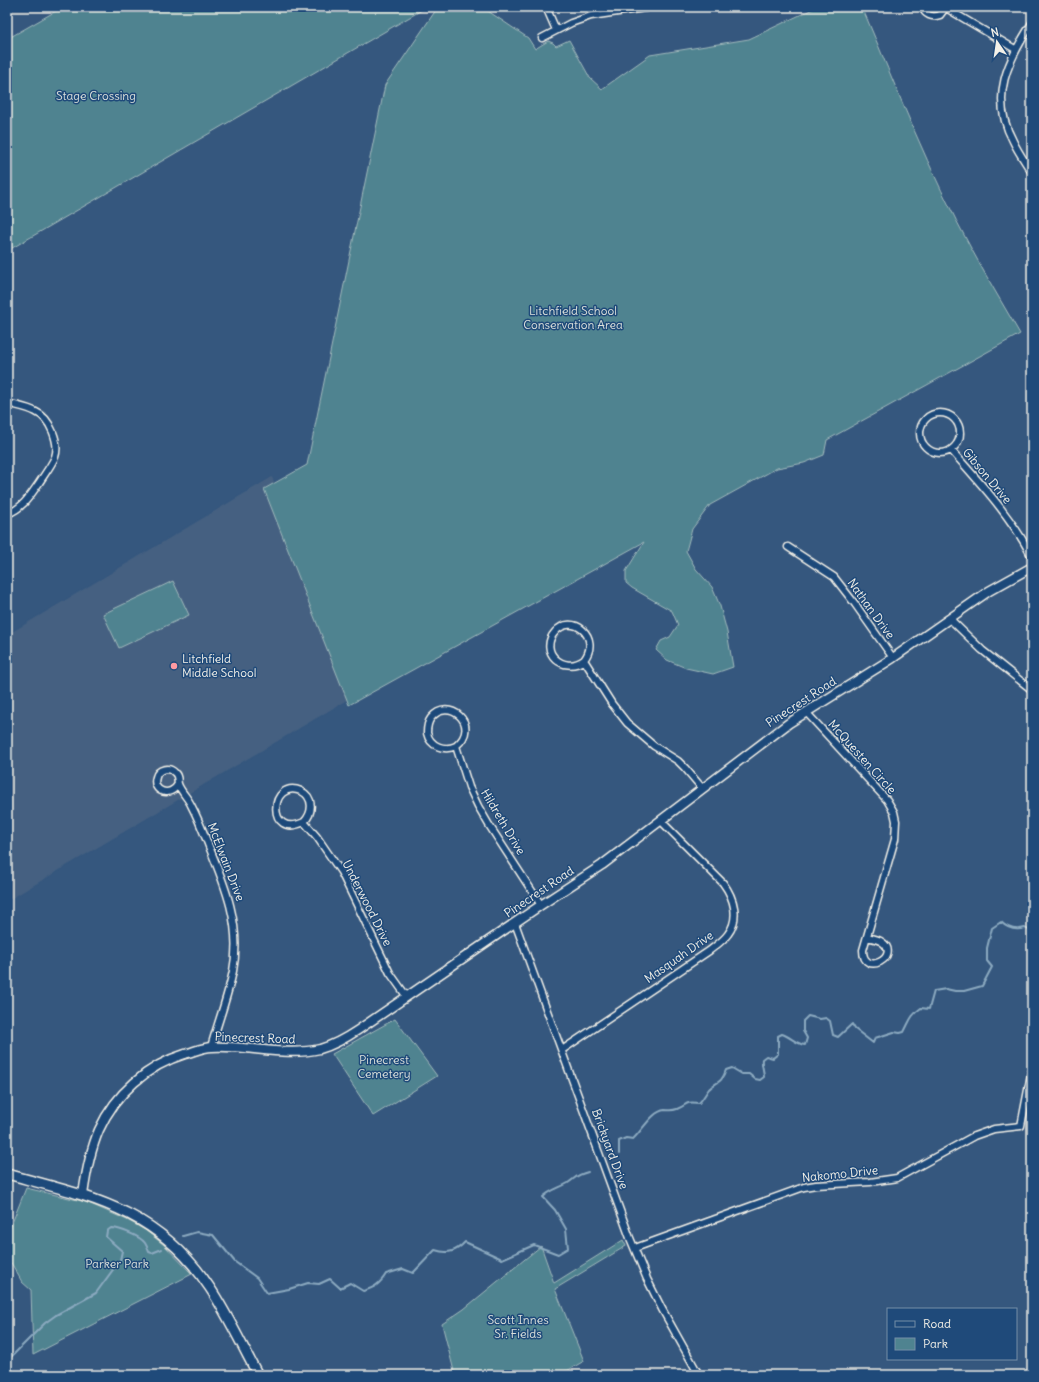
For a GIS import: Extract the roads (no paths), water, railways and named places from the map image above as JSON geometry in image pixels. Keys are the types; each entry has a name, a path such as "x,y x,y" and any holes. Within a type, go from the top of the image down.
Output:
{"main road":[{"path":"7,1174 83,1195 116,1207 163,1235 183,1254 209,1287 258,1375"}],"street":[{"path":"546,7 556,30"},
{"path":"542,38 570,23 591,16 652,7"},
{"path":"922,7 925,13 933,16 940,14 946,8 1016,49"},
{"path":"1032,22 1016,49 1006,70 1003,84 1004,114 1007,128 1012,141 1032,173"},
{"path":"7,403 38,412 49,424 54,437 56,450 56,456 28,499 16,510 7,514"},
{"name":"Gibson Drive","path":"935,414 949,415 956,421 960,434 957,443 951,450 940,453 935,452 925,446 921,436 922,425 935,414"},
{"name":"Gibson Drive","path":"951,450 993,499 1032,557"},
{"name":"Nathan Drive","path":"788,547 834,577 893,658"},
{"name":"Pinecrest Road","path":"83,1195 92,1148 99,1129 106,1116 135,1081 160,1064 176,1057 211,1047 304,1052 338,1043 602,865 789,723 893,658 988,591 1032,568"},
{"path":"950,619 982,650 1032,690"},
{"path":"572,625 577,626 585,632 590,641 590,646 584,660 575,665 569,666 564,665 555,659 552,654 550,643 557,629 572,625"},
{"path":"584,660 612,704 627,723 654,746 678,761 686,768 702,788"},
{"path":"445,710 451,711 457,713 462,718 465,724 465,736 462,742 456,746 444,749 438,747 429,739 427,726 429,720 439,712 445,710"},
{"name":"McQuesten Circle","path":"806,712 882,793 894,812 896,821 895,839 863,950 864,957 870,962 880,962 886,957 886,946 880,941 867,937"},
{"name":"Hildreth Drive","path":"456,746 467,780 478,806 541,905"},
{"name":"McElwain Drive","path":"178,784 191,804 221,874 231,903 234,919 235,953 233,971 211,1047"},
{"path":"293,790 304,793 308,797 310,802 310,813 304,822 292,826 281,821 277,816 275,810 276,804 278,798 282,794 293,790"},
{"name":"Masquah Drive","path":"562,1050 709,951 728,933 732,926 735,909 733,901 723,883 661,821"},
{"name":"Underwood Drive","path":"304,822 317,837 341,872 390,973 407,997"},
{"name":"Brickyard Drive","path":"515,923 647,1279 662,1310 699,1375"},
{"name":"Nakomo Drive","path":"635,1248 804,1188 816,1185 870,1182 897,1178 974,1136 994,1129 1021,1126 1032,1070"}],"waterway":[{"path":"619,1154 619,1141 626,1138 633,1139 660,1111 675,1110 688,1103 699,1103 709,1089 722,1078 726,1070 732,1068 742,1074 749,1074 755,1079 760,1080 764,1077 762,1059 766,1056 773,1058 778,1054 778,1036 782,1034 805,1045 807,1038 803,1031 803,1021 808,1016 820,1019 826,1018 830,1021 833,1035 838,1037 852,1024 855,1029 873,1043 875,1038 894,1032 904,1032 917,1011 921,1008 929,1009 934,991 946,989 964,991 982,986 992,967 987,961 987,948 992,928 1001,922 1012,929 1025,928 1032,932"},
{"path":"183,1236 197,1232 213,1235 235,1262 257,1278 267,1293 289,1289 308,1283 319,1284 330,1279 340,1288 350,1283 363,1291 376,1285 386,1274 403,1269 413,1273 435,1250 444,1252 452,1251 465,1242 502,1259 534,1245 558,1254 568,1248 566,1229 555,1210 543,1197 579,1175 588,1172"},
{"path":"7,1361 45,1323 56,1315 96,1293 120,1260 122,1251 106,1237 107,1231 111,1228 124,1231 139,1238 145,1243 149,1252 152,1253 162,1249"},
{"path":"7,1297 7,1315"}],"place":[{"name":"Litchfield Middle School","path":"174,666"}],"park label":[{"name":"Stage Crossing","path":"96,96"},
{"name":"Litchfield School Conservation Area","path":"573,318"},
{"name":"Pinecrest Cemetery","path":"384,1067"},
{"name":"Parker Park","path":"117,1264"},
{"name":"Scott Innes Sr. Fields","path":"518,1327"}]}
